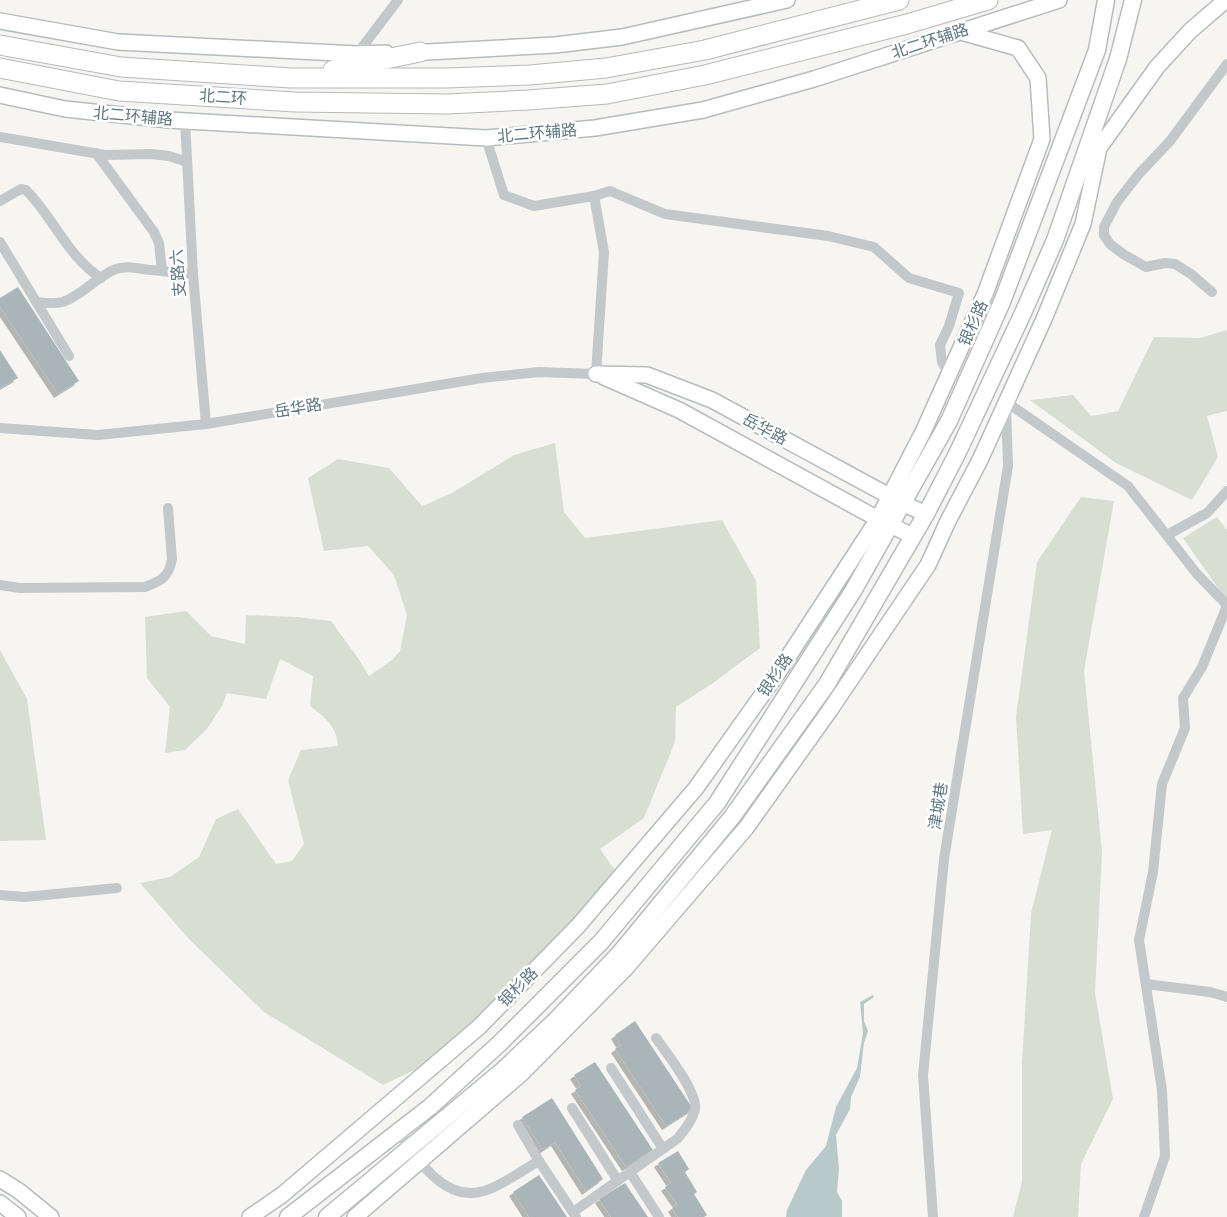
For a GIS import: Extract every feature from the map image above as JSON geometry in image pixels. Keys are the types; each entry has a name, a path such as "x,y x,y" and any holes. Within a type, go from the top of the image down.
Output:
{"highway":[{"name":"北二环","path":"0,45 122,67 291,78 446,78 530,75 606,68 705,50 899,0"},
{"name":"北二环","path":"0,68 119,91 295,102 447,104 528,100 608,94 705,75 907,24 988,0"},
{"path":"291,78 420,52"}],"main road":[{"name":"银杉路","path":"288,1217 430,1107 500,1043 600,942 717,803 853,591 896,500 950,421 1002,302 1097,50 1106,0"},
{"path":"1055,240 1118,59 1133,0"},
{"path":"328,1217 502,1072 555,1021 619,954 726,824 827,684 926,514 957,454 1099,148"}],"street":[{"path":"357,54 398,0"},
{"path":"0,22 118,42 357,54 555,45 622,37 787,0"},
{"name":"北二环辅路","path":"0,95 65,109 169,120 486,138 596,128 703,110 814,80 1059,0"},
{"path":"355,1217 522,1074 625,969 746,828 830,710 928,565 948,521 980,460 1044,319 1082,224 1099,148 1158,67 1190,31 1226,0"},
{"name":"银杉路","path":"896,500 923,432 986,294 1042,139 1038,78 1018,48 961,32"},
{"path":"1212,292 1192,274 1175,264 1146,267 1123,254 1110,244 1104,235 1104,227 1117,202 1138,175 1170,141 1227,64"},
{"name":"支路六","path":"185,120 193,274 206,424"},
{"path":"0,137 96,153 128,156 151,154 169,156 187,162"},
{"path":"486,138 504,195 534,206 594,196 610,191 665,214 828,236 874,247 909,278 959,293 949,326 940,345 942,362 949,374"},
{"path":"96,153 154,232 159,243 162,271"},
{"path":"0,200 21,189 26,190 87,268 101,278"},
{"path":"594,196 604,252 596,374"},
{"path":"1,247 69,356"},
{"path":"36,302 62,302 72,298 115,270 126,267 135,266 193,274"},
{"name":"岳华路","path":"0,428 98,435 206,424 482,378 539,372 647,375 712,400 896,500 926,514"},
{"name":"岳华路","path":"596,374 679,410 913,536"},
{"path":"1006,402 1128,486 1197,574 1227,606 1202,667 1183,698 1185,728 1162,784 1152,872 1139,940 1162,1090 1165,1156 1144,1217"},
{"name":"津城巷","path":"934,1217 923,1075 944,859 1008,466 1006,402"},
{"path":"1167,535 1207,513 1227,491"},
{"path":"0,585 20,588 145,587 169,573 171,566 168,508"},
{"name":"银杉路","path":"250,1217 282,1195 479,1027 578,926 696,788 884,522"},
{"path":"0,895 25,897 117,888"},
{"path":"1146,984 1210,992 1227,997"},
{"path":"518,1126 574,1215 630,1172 678,1139 695,1110 695,1101 686,1083 656,1038"},
{"path":"611,1068 663,1149"},
{"path":"572,1108 618,1181"},
{"path":"399,1131 410,1148 436,1178 448,1188 463,1194 486,1191 539,1161"},
{"path":"630,1172 658,1217"},
{"path":"0,1179 19,1191 51,1217"},
{"path":"0,1203 18,1217"}],"shaded area":[{"path":"1227,330 1227,411 1207,416 1218,457 1192,500 1116,463 1030,400 1073,395 1091,416 1118,411 1154,337 1200,338"},
{"path":"555,443 564,512 585,538 722,520 756,581 760,648 713,683 676,707 675,742 644,818 600,849 620,877 433,1061 383,1085 264,1012 188,938 140,883 170,877 199,857 216,819 238,809 276,864 292,861 304,844 288,780 301,750 338,746 333,728 321,714 310,706 313,676 280,659 266,699 227,693 223,704 207,729 185,750 165,753 170,707 147,678 145,617 186,611 211,636 245,644 246,615 297,617 331,621 369,676 392,660 400,651 407,615 394,575 368,546 324,551 308,478 338,459 389,468 422,506 452,493 514,455"},
{"path":"1081,497 1114,501 1084,671 1102,852 1095,993 1113,1099 1081,1164 1078,1217 1013,1217 1022,1181 1022,1063 1031,913 1052,830 1023,834 1016,717 1037,562"},
{"path":"1217,517 1227,530 1227,601 1183,538"},
{"path":"0,650 27,699 46,840 0,841"},
{"path":"873,995 874,997 864,1004 864,1021 868,1031 864,1043 860,1077 851,1097 850,1109 836,1135 839,1169 837,1192 842,1201 842,1217 786,1217 787,1210 806,1170 826,1146 836,1107 857,1068 863,1033 860,1002"}],"building":[{"path":"18,287 79,381 58,394 0,307 0,298"},
{"path":"0,350 18,378 0,388"},
{"path":"635,1021 693,1109 666,1126 615,1049 621,1045 615,1035"},
{"path":"595,1062 653,1150 626,1167 575,1090 581,1086 574,1075"},
{"path":"552,1098 603,1179 586,1191 555,1142 543,1150 522,1117"},
{"path":"678,1151 689,1169 685,1172 697,1192 694,1194 707,1215 704,1217 678,1217 672,1208 677,1204 665,1187 671,1183 658,1163"},
{"path":"539,1175 567,1217 529,1217 513,1192"},
{"path":"625,1183 648,1217 611,1217 599,1199"}]}
